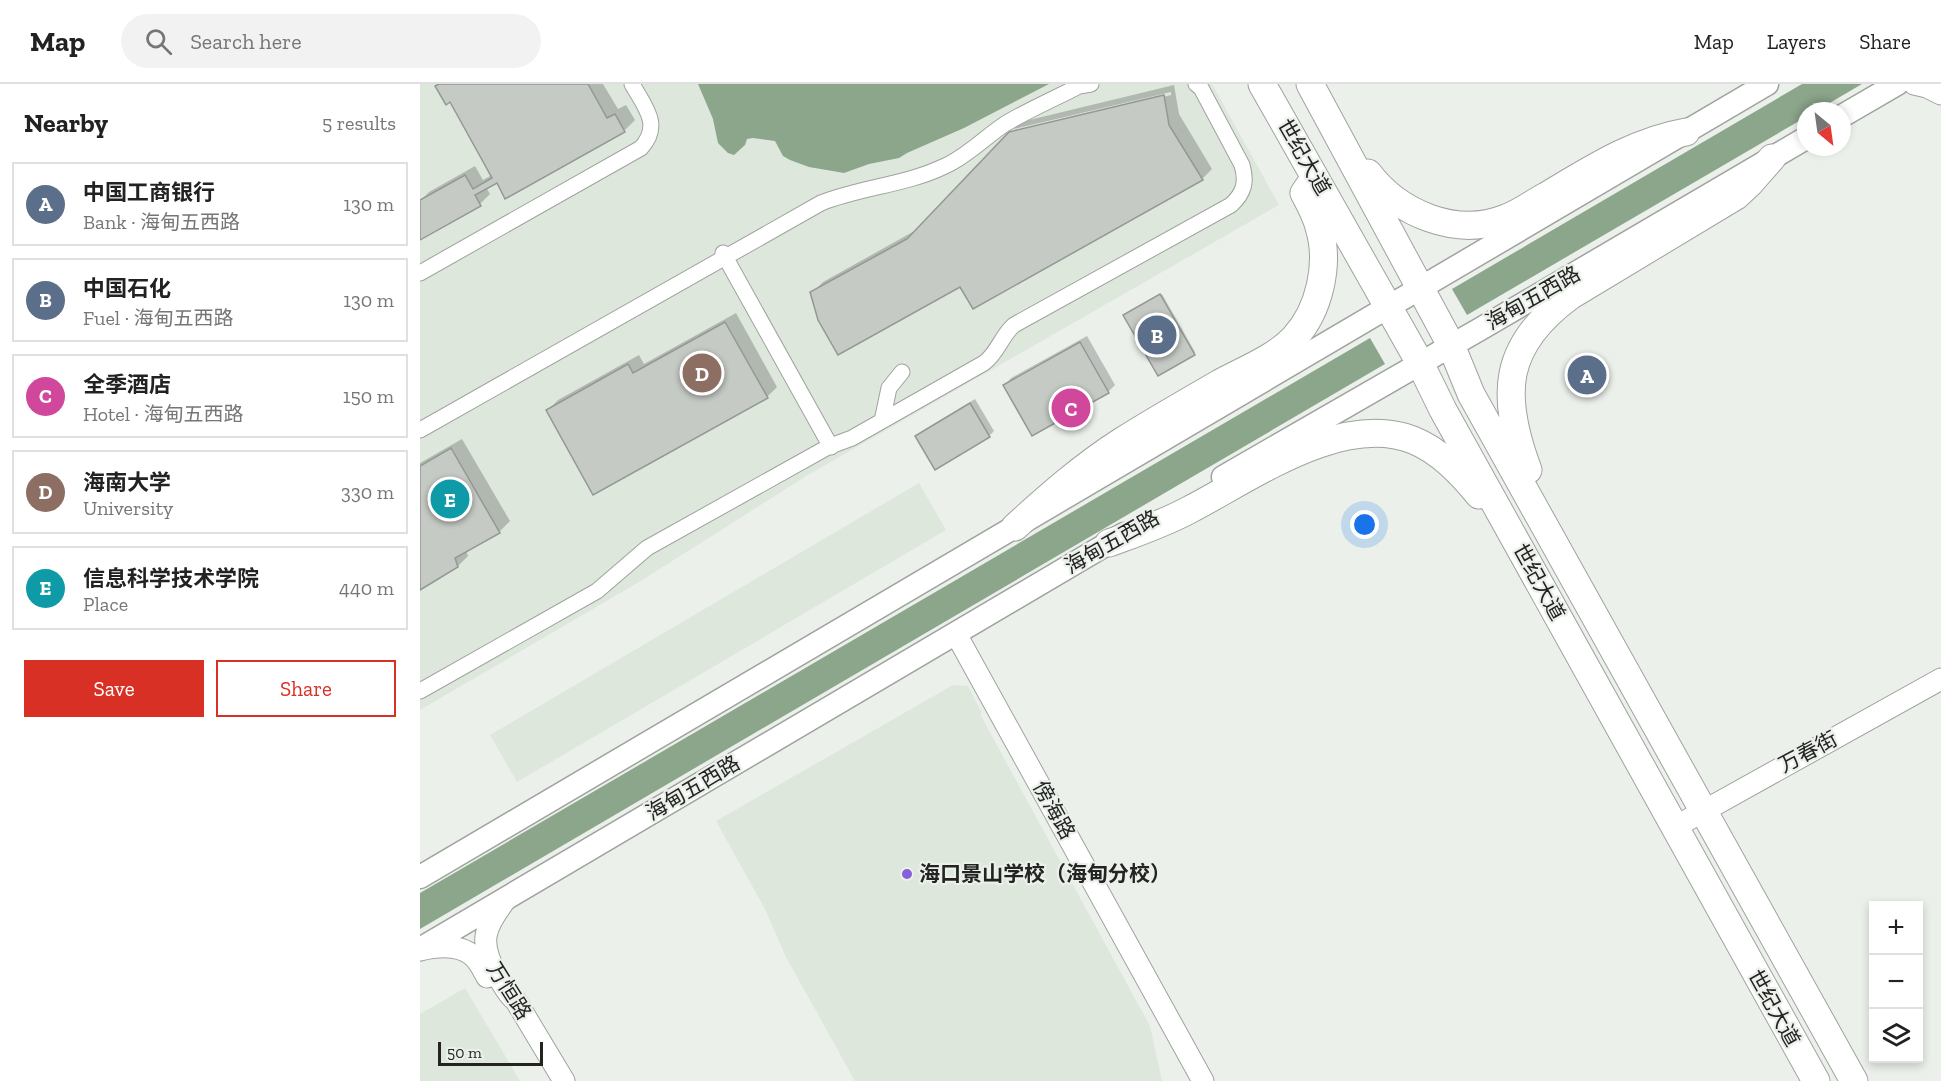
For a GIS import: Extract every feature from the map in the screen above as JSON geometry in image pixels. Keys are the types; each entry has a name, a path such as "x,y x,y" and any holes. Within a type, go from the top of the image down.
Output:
{"highway":[{"name":"世纪大道","path":"1262,84 1420,363 1443,410 1816,1081"},
{"name":"世纪大道","path":"1310,84 1451,345 1471,394 1854,1081"},
{"path":"1354,166 1368,172 1377,185 1391,197 1422,215 1454,224 1475,224 1507,218 1610,159 1650,141 1686,132"},
{"path":"1548,531 1543,505 1520,448 1512,413 1511,393 1514,370 1526,340 1547,314 1570,296 1736,196 1772,158"},
{"path":"1015,527 1063,484 1121,442 1258,363 1293,339 1317,300 1322,273 1323,243 1319,226 1304,193 1315,177"},
{"path":"1109,543 1152,528 1301,451 1335,438 1364,434 1391,434 1412,440 1431,450 1449,463 1472,486 1488,505 1501,529 1515,539"}],"main road":[{"path":"420,877 1767,84"},
{"path":"1851,111 1898,84"},
{"name":"海甸五西路","path":"420,949 1109,543 1797,143"}],"street":[{"path":"420,266 639,144 646,135 646,122 626,84"},
{"path":"420,273 641,148 650,136 652,124 632,84"},
{"path":"420,420 675,278 723,256 798,209 831,193 941,162 1004,118 1068,84"},
{"path":"420,430 723,256 821,203 946,165 961,157 1006,124 1079,86 1091,84"},
{"path":"883,416 987,353 1002,328 1011,320 1228,199 1234,193 1238,178 1235,168 1195,92 1186,84"},
{"path":"420,691 597,591 647,548 839,436 883,416 984,363 991,358 1009,329 1014,325 1222,210 1240,197 1245,178 1242,165 1201,88 1196,84"},
{"path":"1914,84 1941,94"},
{"path":"723,256 826,444"},
{"path":"883,416 889,388 902,372"},
{"path":"420,683 594,583 642,541 826,444"},
{"name":"傍海路","path":"953,636 1194,1081"},
{"name":"傍海路","path":"953,636 1203,1081"},
{"name":"万春街","path":"1677,831 1941,679"},
{"name":"万春街","path":"1706,814 1941,687"},
{"name":"万恒路","path":"506,899 487,930 485,945 487,955 564,1081"},
{"name":"万恒路","path":"420,949 449,947 463,950 473,956 549,1081"}],"shaded area":[{"path":"420,84 1212,84 1279,205 808,475 639,582 420,710"},
{"path":"698,84 1049,84 964,128 899,158 869,164 844,173 809,167 790,160 783,156 775,141 747,139 745,145 734,155 728,153 718,143 713,119"},
{"path":"1802,84 1862,84 1831,102 1797,102 1797,122 1467,315 1452,289"},
{"path":"1370,338 1385,364 420,929 420,893"},
{"path":"919,483 946,530 517,782 490,735"},
{"name":"海口景山学校（海甸分校）","path":"953,685 968,686 981,711 981,716 1150,1026 1162,1081 855,1081 786,957 765,909 716,821"},
{"path":"465,988 520,1081 420,1081 420,1014"}],"building":[{"path":"439,84 588,84 607,118 615,114 625,132 505,199 497,183 475,195 481,206 420,240 420,200 465,175 473,189 492,178 450,102 446,105 435,86"},
{"path":"1164,95 1169,125 1203,180 973,309 960,287 838,355 818,320 810,292 907,239 1009,132"},
{"path":"1160,294 1195,355 1158,376 1123,315"},
{"path":"725,322 768,398 593,495 546,410 628,364 633,373"},
{"path":"1080,342 1109,393 1032,436 1003,385"},
{"path":"970,403 990,437 935,470 915,436"},
{"path":"451,448 500,533 455,558 458,567 420,590 420,466"}],"place":[{"name":"中国石化","path":"1157,335"},
{"name":"海南大学","path":"702,373"},
{"name":"中国工商银行","path":"1587,375"},
{"name":"全季酒店","path":"1071,408"},
{"name":"信息科学技术学院","path":"450,499"},
{"name":"海口景山学校（海甸分校）","path":"907,874"}]}
